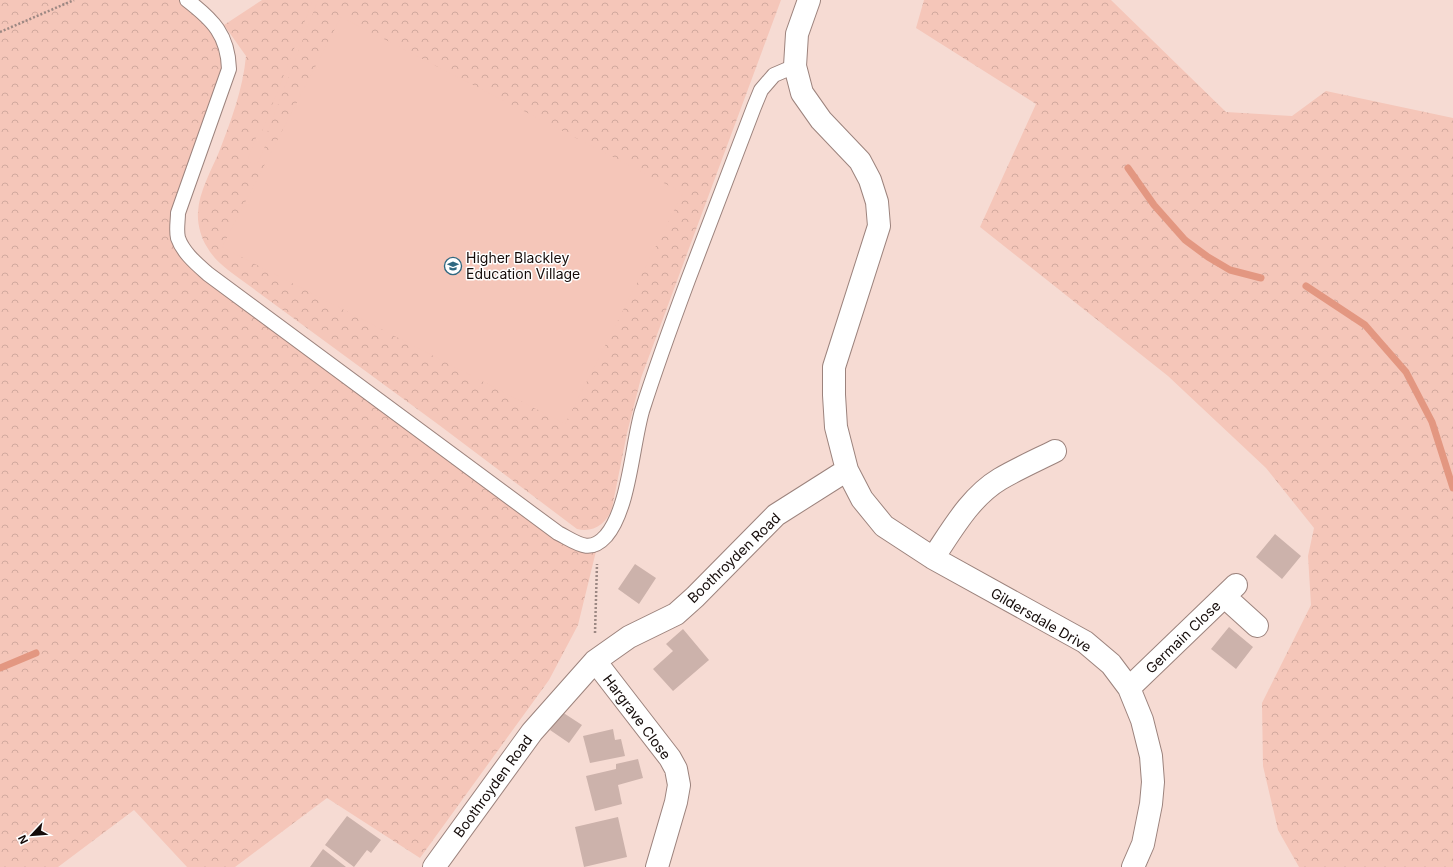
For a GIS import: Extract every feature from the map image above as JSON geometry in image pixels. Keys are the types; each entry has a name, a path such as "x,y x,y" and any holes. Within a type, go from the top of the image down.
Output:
{"street":[{"path":"809,0 797,34 795,66 802,93 821,120 860,160 870,180 878,202 879,226 834,368 836,427 848,470"},
{"path":"933,558 969,506 984,492 1000,479 1055,451"},
{"name":"Gildersdale Drive","path":"848,470 862,499 884,526 933,558 1085,642 1111,664 1129,688 1151,756 1153,782 1151,804 1143,844 1133,867"},
{"name":"Boothroyden Road","path":"434,867 532,732 595,661 629,637 676,614 695,597 776,515 848,470"},
{"name":"Germain Close","path":"1129,688 1231,591 1257,626"},
{"name":"Hargrave Close","path":"595,661 670,758 676,769 679,785 676,802 657,867"}],"lane":[{"path":"187,0 209,20 223,37 229,57 229,69 178,213 178,239 186,252 208,274 558,533 583,546 591,546 598,543 609,532 621,509 644,405 666,339 761,90 774,75 795,66"}],"path":[{"path":"0,32 74,0"},
{"path":"595,661 598,543"}],"green space":[{"path":"0,0 179,0 192,4 223,37 228,73 178,213 186,252 558,533 598,543 578,625 549,680 420,858 327,798 235,867 187,867 134,810 58,867 0,867"},
{"name":"Higher Blackley Education Village","path":"262,0 781,0 641,378 627,433 612,508 607,519 599,526 589,530 577,529 439,425 230,272 215,258 207,247 199,226 199,204 203,189 219,152 236,105 246,56 224,25"},
{"path":"313,0 318,0 267,133 270,134 257,165 247,161 259,130 262,131"},
{"path":"924,0 1111,0 1226,112 1292,116 1326,91 1453,118 1453,867 1299,867 1278,830 1263,766 1262,703 1311,605 1308,556 1314,528 1266,468 1168,376 980,227 1036,104 916,28"},
{"path":"341,17 683,193 565,424 222,247"}],"building":[{"path":"1275,534 1301,556 1282,579 1256,557"},
{"path":"635,564 656,578 639,604 618,589"},
{"path":"1229,627 1253,647 1236,669 1211,649"},
{"path":"683,629 709,660 673,691 653,669 673,651 666,644"},
{"path":"562,712 582,725 569,743 550,730"},
{"path":"613,729 615,740 621,739 625,756 590,763 583,736"},
{"path":"638,759 643,778 618,785 622,804 595,811 586,776 616,769 616,764"},
{"path":"347,816 381,840 371,853 367,850 354,867 325,845"},
{"path":"618,817 627,857 584,867 575,827"},
{"path":"323,849 346,867 310,867"}],"waterway":[{"path":"1128,168 1154,205 1185,240 1208,257 1230,270 1261,278"},
{"path":"1306,286 1365,325 1406,372 1432,422 1453,488"},
{"path":"0,668 36,653"}],"place":[{"name":"Higher Blackley Education Village","path":"453,266"}]}
